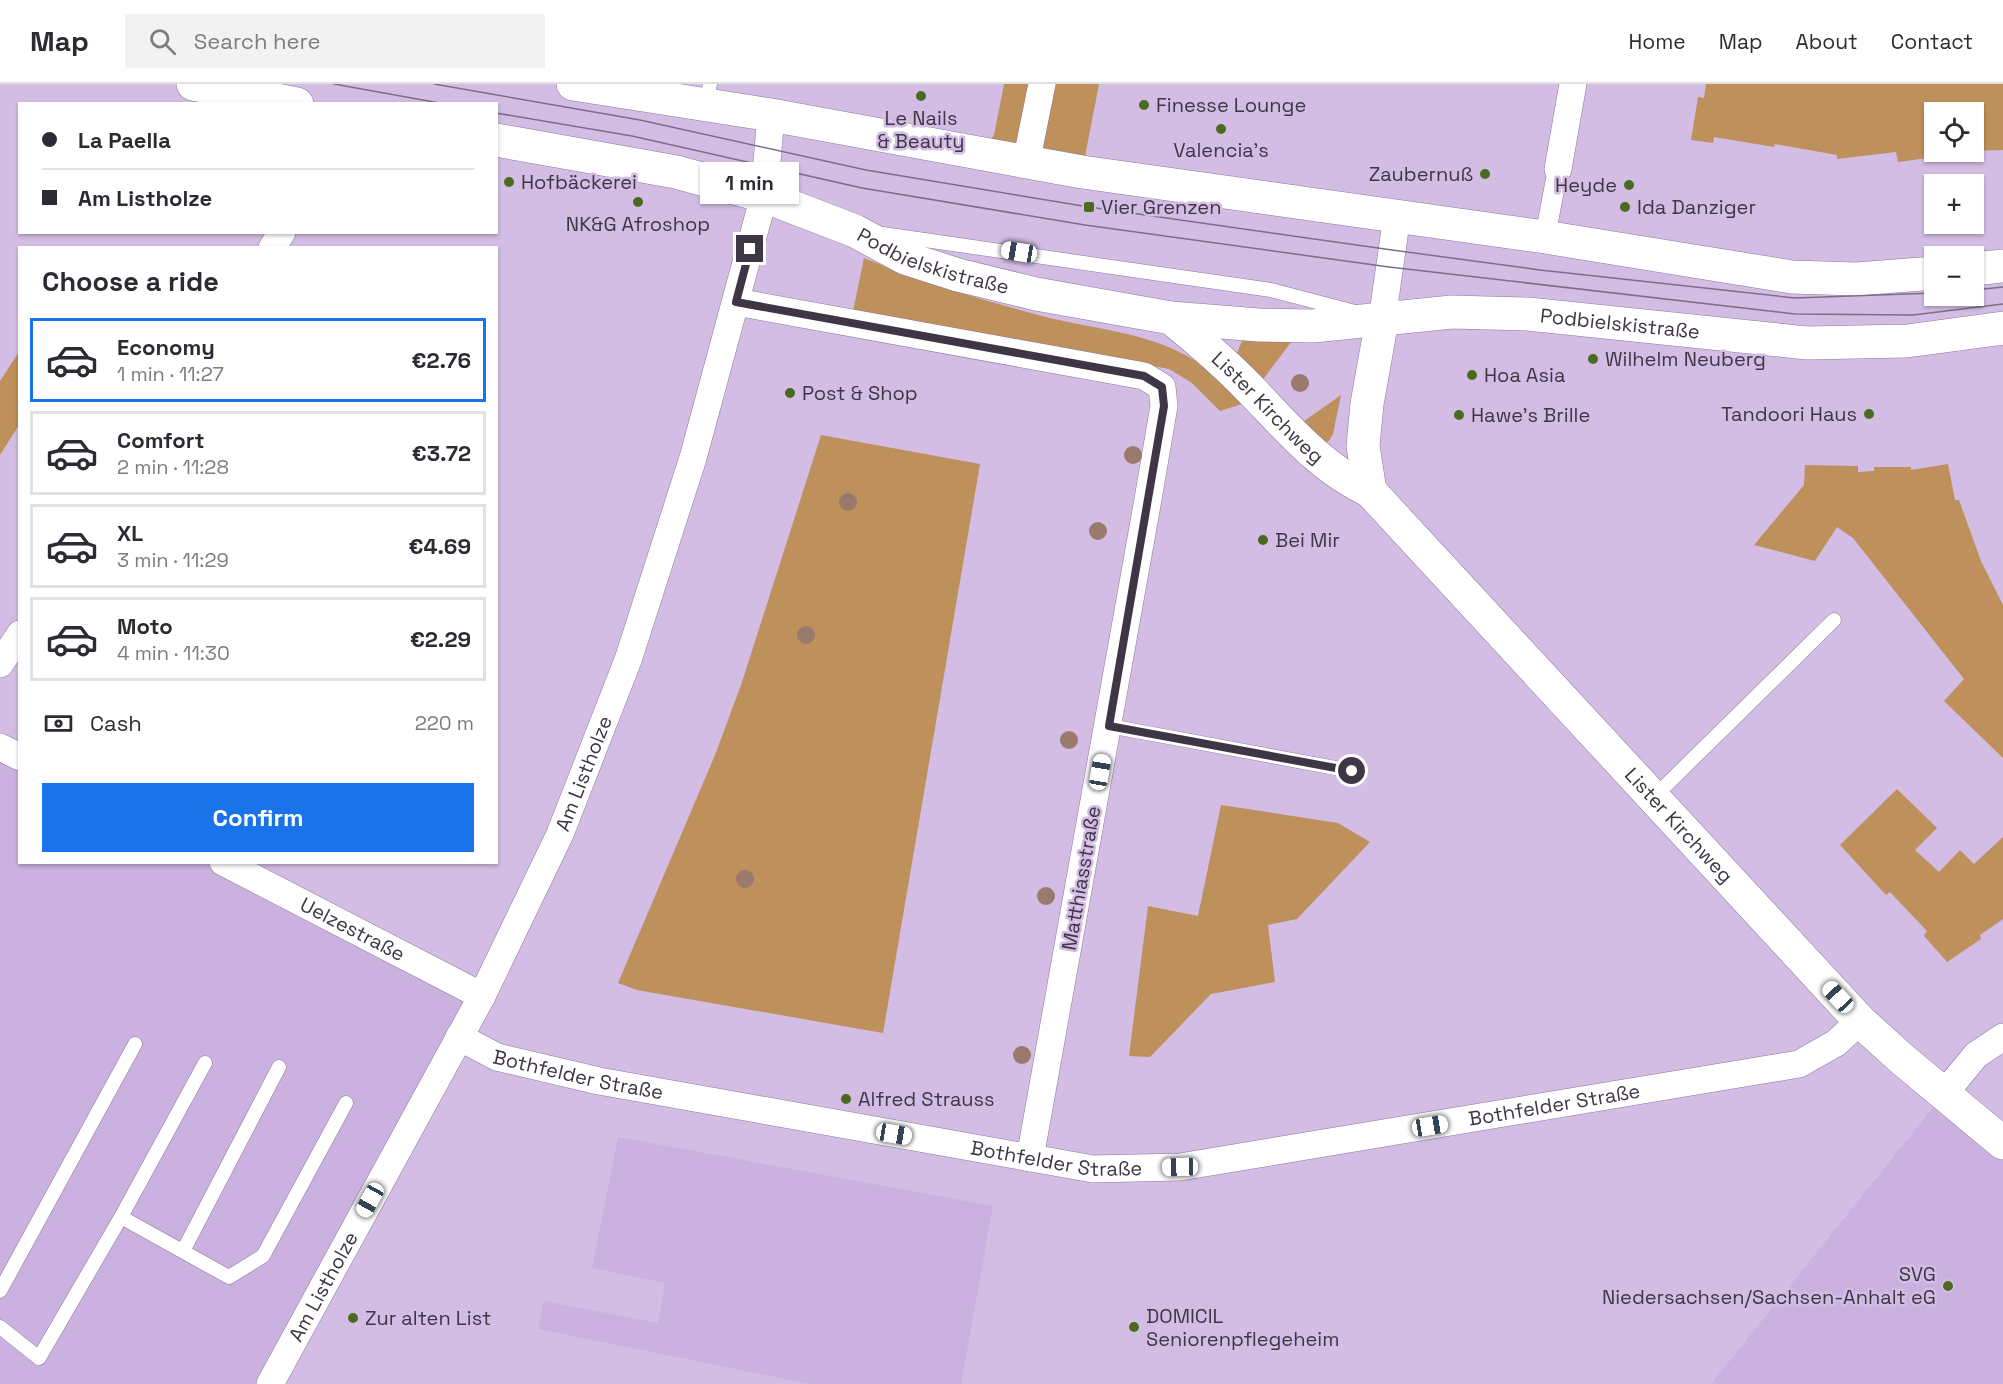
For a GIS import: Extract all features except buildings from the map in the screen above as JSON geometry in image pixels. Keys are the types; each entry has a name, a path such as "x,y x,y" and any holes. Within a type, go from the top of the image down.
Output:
{"main road":[{"path":"193,84 287,102"},
{"path":"573,84 708,94 771,116 1026,163 1545,237 1792,277 1856,279 1924,274"},
{"name":"Podbielskistraße","path":"498,140 676,172 764,196 855,231 905,258 958,275 1036,294 1171,318 1302,326 1452,312 1528,314 1807,343 1906,340 2003,328"},
{"path":"1984,268 2003,266"},
{"name":"Lister Kirchweg","path":"1171,318 1246,386 1314,456 1345,479 1370,491 1860,1021 2003,1143"},
{"path":"1370,491 1363,446 1366,404 1382,320"}],"street":[{"path":"1026,163 1042,84"},
{"path":"1545,237 1574,84"},
{"name":"Am Listholze","path":"270,1384 482,996 560,834 628,660 693,458 764,196 771,116"},
{"path":"1382,320 1397,216"},
{"name":"Matthiasstraße","path":"736,302 1144,376 1162,387 1164,406 1109,726 1030,1158"},
{"path":"0,664 18,637"},
{"path":"0,747 18,756"},
{"name":"Uelzestraße","path":"227,864 482,996"},
{"name":"Bothfelder Straße","path":"459,1037 497,1057 599,1081 1093,1169 1180,1167 1799,1064 1836,1043 1860,1021"},
{"path":"1944,1094 1976,1055 2003,1036"}],"lane":[{"path":"855,231 972,245 1271,290 1382,320"},
{"path":"1654,797 1834,620"},
{"path":"1109,726 1352,771"},
{"path":"0,1291 135,1044"},
{"path":"0,1327 39,1358 121,1217 205,1063"},
{"path":"183,1251 279,1067"},
{"path":"121,1217 229,1278 263,1256 346,1103"}],"shaded area":[{"path":"1004,84 1099,84 1082,172 979,155 994,135"},
{"path":"1706,84 2003,84 2003,150 1984,151 1984,102 1924,102 1924,159 1898,162 1896,152 1837,159 1837,155 1775,144 1774,147 1714,137 1713,143 1691,140 1698,97 1704,98"},
{"path":"864,258 930,283 997,304 1125,333 1166,346 1203,366 1219,379 1242,404 1220,411 1192,383 1169,369 853,311"},
{"path":"1242,341 1292,341 1261,382 1237,353"},
{"path":"18,354 18,427 0,455 0,381"},
{"path":"1341,395 1333,434 1329,441 1320,443 1300,424"},
{"path":"821,435 980,464 883,1033 637,990 618,983 715,755 741,685"},
{"path":"1948,464 1955,500 1959,500 1981,561 2003,605 2003,758 1944,701 1964,679 1853,538 1837,527 1815,561 1754,545 1804,485 1805,465 1858,466 1858,472 1874,471 1874,467 1911,467 1911,470"},
{"path":"0,747 18,756 18,864 225,864 482,996 271,1384 0,1384"},
{"path":"1897,789 1937,828 1915,850 1939,872 1960,850 1974,864 2003,837 2003,919 1980,935 1981,939 1947,962 1924,936 1927,931 1890,892 1886,895 1840,845"},
{"path":"1221,805 1338,823 1370,842 1297,919 1268,925 1275,982 1211,994 1150,1057 1129,1056 1148,906 1198,916"},
{"path":"1944,1094 2003,1143 2003,1384 1711,1384"},
{"path":"618,1137 993,1206 961,1384 810,1384 538,1329 544,1301 658,1323 665,1283 592,1268"}],"tram line":[{"path":"334,84 434,102"},
{"path":"434,84 640,120 866,170 1089,207 1392,250 1540,270 1795,298 1924,293"},
{"path":"498,113 632,136 862,188 1085,225 1389,267 1795,314 1913,315 2003,304"},
{"path":"1984,289 2003,287"}],"place":[{"name":"Le Nails & Beauty","path":"921,96"},
{"name":"Finesse Lounge","path":"1144,105"},
{"name":"Valencia's","path":"1221,129"},
{"name":"Zaubernuß","path":"1485,174"},
{"name":"Hofbäckerei","path":"509,182"},
{"name":"Heyde","path":"1629,185"},
{"name":"NK&G Afroshop","path":"638,202"},
{"name":"Vier Grenzen","path":"1089,207"},
{"name":"Ida Danziger","path":"1625,207"},
{"name":"Wilhelm Neuberg","path":"1593,359"},
{"name":"Hoa Asia","path":"1472,375"},
{"name":"Post & Shop","path":"790,393"},
{"name":"Tandoori Haus","path":"1869,414"},
{"name":"Hawe's Brille","path":"1459,415"},
{"name":"Bei Mir","path":"1263,540"},
{"name":"Alfred Strauss","path":"846,1099"},
{"name":"SVG Niedersachsen/Sachsen-Anhalt eG","path":"1948,1286"},
{"name":"Zur alten List","path":"353,1318"},
{"name":"DOMICIL Seniorenpflegeheim","path":"1134,1327"}],"route":[{"path":"750,249 736,302 1144,376 1162,387 1164,406 1109,726 1352,771"}]}
